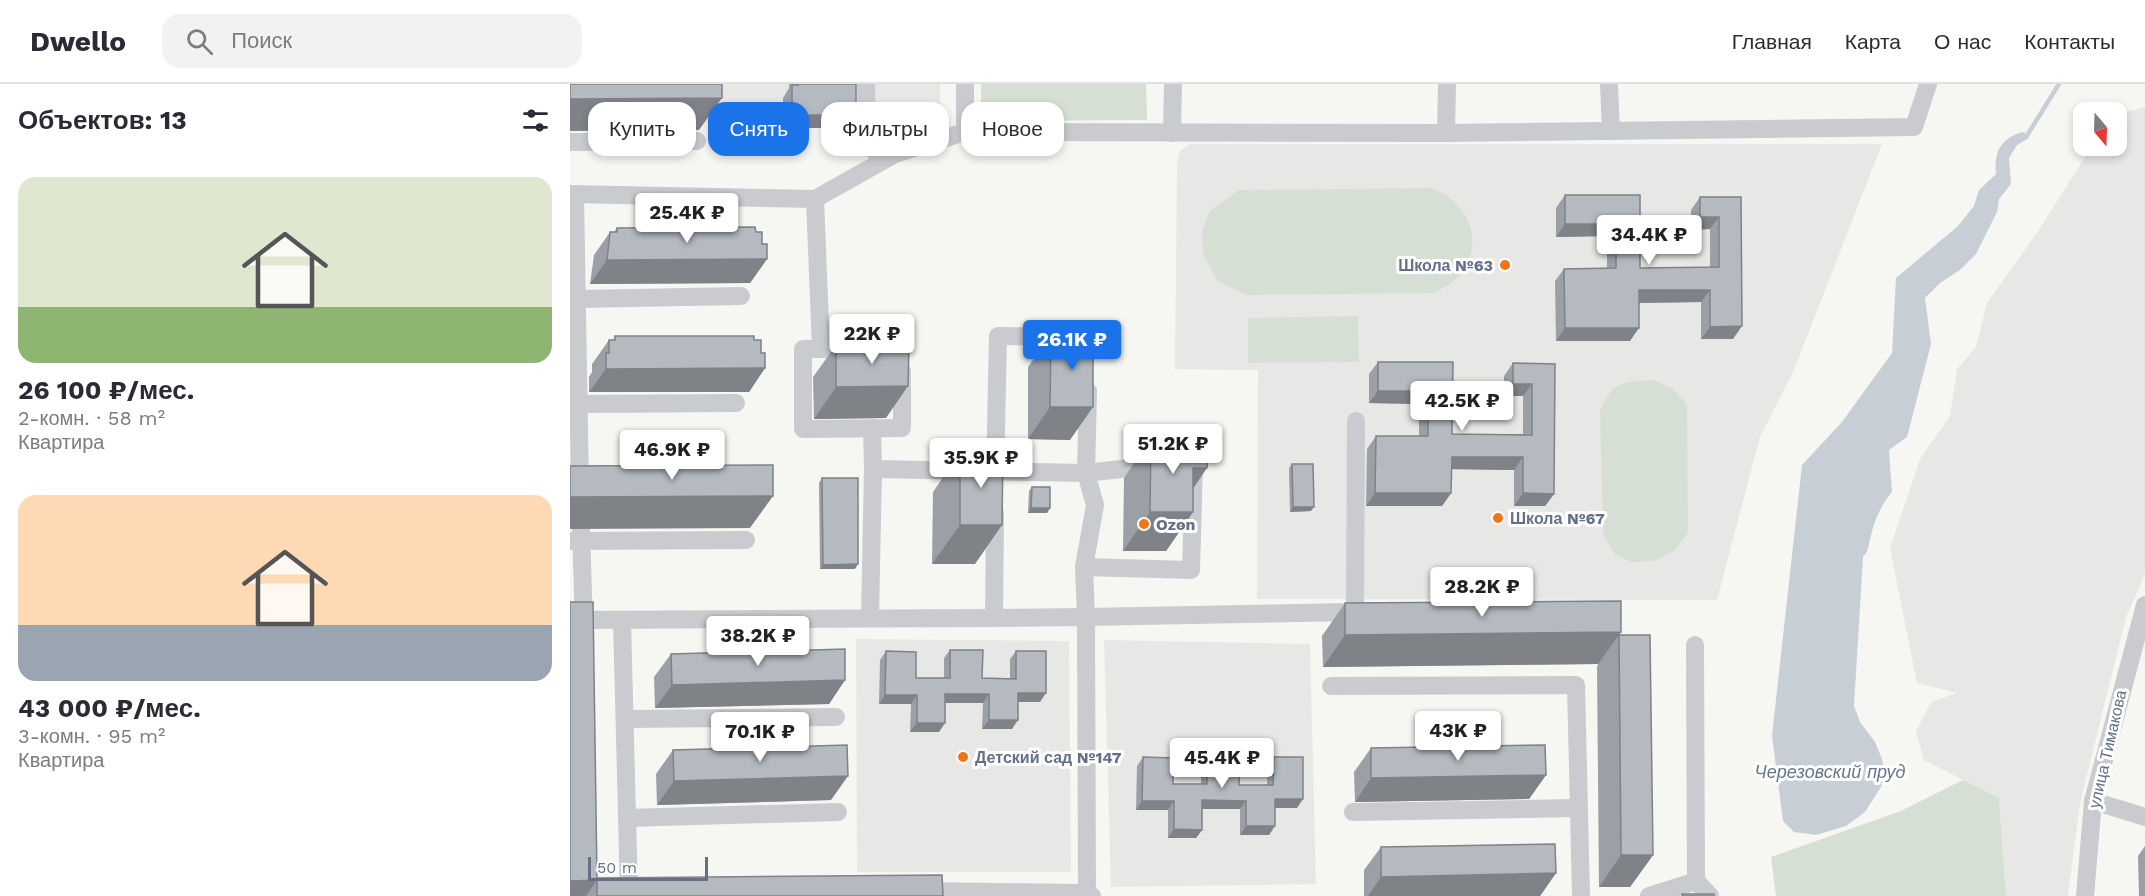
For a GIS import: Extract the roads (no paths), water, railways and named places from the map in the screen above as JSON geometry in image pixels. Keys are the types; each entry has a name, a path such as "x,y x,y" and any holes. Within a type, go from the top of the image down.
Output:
{"street":[{"path":"866,84 867,139 881,161"},
{"path":"965,84 965,102"},
{"path":"1172,132 1173,84"},
{"path":"1446,133 1447,84"},
{"path":"1609,84 1611,131"},
{"path":"1064,132 1446,133 1914,127 1928,84"},
{"path":"577,488 579,405 573,194 815,199 895,154 961,133"},
{"path":"570,142 697,141"},
{"path":"815,199 821,349"},
{"path":"577,299 741,296"},
{"path":"994,618 998,336 1089,337 1088,349"},
{"path":"867,348 803,349 803,429 902,428 902,348"},
{"path":"904,891 1089,895 1084,567 1095,505 1086,473 1088,371"},
{"path":"579,405 736,403"},
{"path":"577,620 994,618 1355,612 1356,421"},
{"path":"870,617 872,428"},
{"path":"873,469 1086,473 1195,460 1191,570 1084,567"},
{"path":"585,644 577,620 577,537 746,540"},
{"name":"улица Тимакова","path":"2085,896 2093,801 2145,605"},
{"path":"622,620 629,894"},
{"path":"1695,645 1696,881 1710,896"},
{"path":"1331,686 1576,686 1581,896"},
{"path":"625,719 836,717"},
{"path":"2093,801 2145,817"},
{"path":"1353,812 1579,808"},
{"path":"627,818 838,812"},
{"path":"1650,896 1696,881"},
{"path":"611,895 650,894"}],"water":[{"name":"Черезовский пруд","path":"2022,132 2028,134 2029,138 2017,145 2009,158 2011,184 1999,199 1997,212 1976,254 1925,298 1931,344 1907,437 1889,450 1892,492 1879,512 1868,549 1863,557 1854,706 1860,722 1875,742 1882,759 1885,772 1881,787 1865,812 1846,826 1816,835 1794,832 1783,821 1772,736 1802,465 1842,422 1892,353 1896,278 1958,226 1974,206 1979,190 1996,174 1996,159 2000,147 2008,138"}],"waterway":[{"path":"2028,134 2059,84"}],"place":[{"name":"Школа №63","path":"1505,265"},
{"name":"Школа №67","path":"1498,518"},
{"name":"Ozon","path":"1144,524"},
{"name":"Детский сад №147","path":"963,757"}]}
